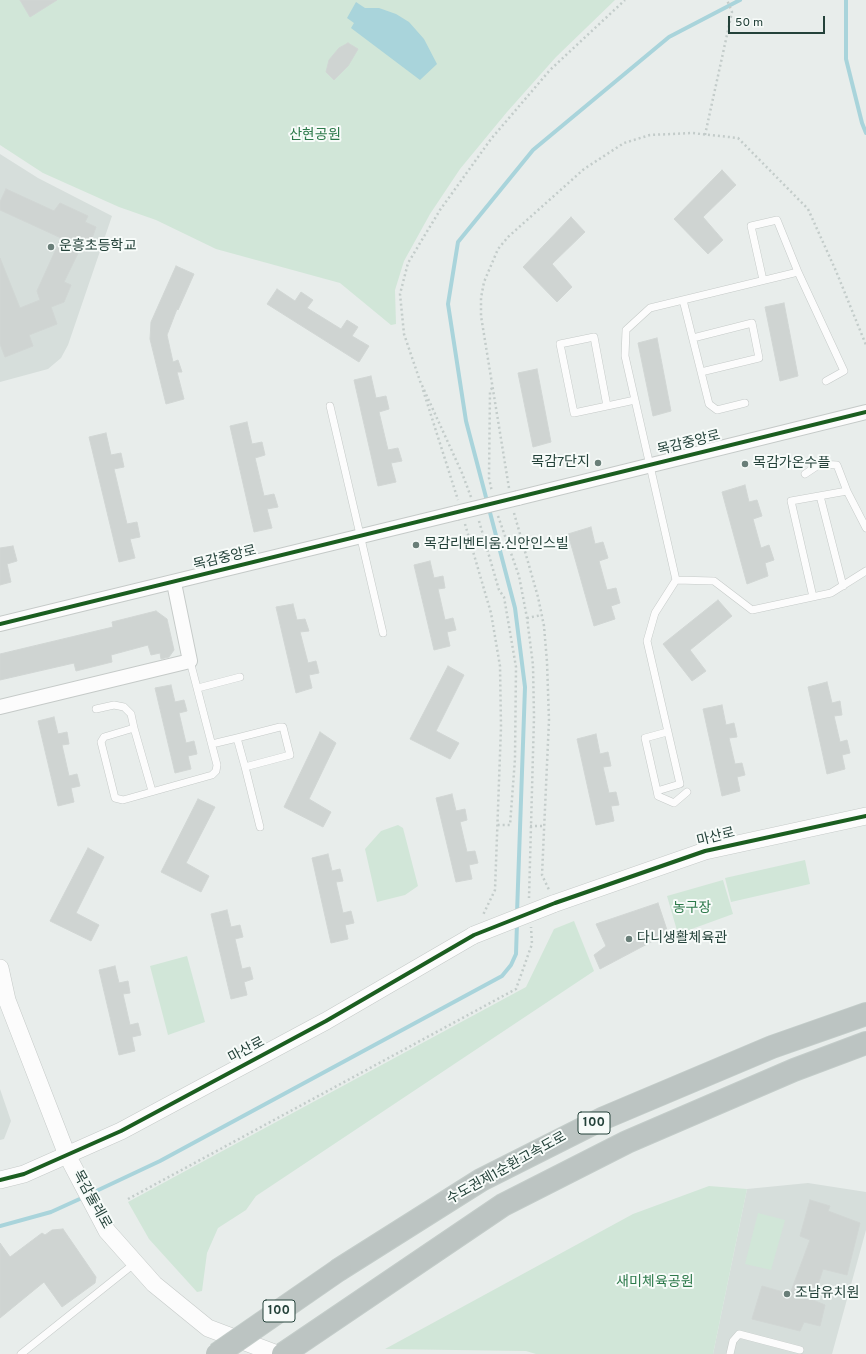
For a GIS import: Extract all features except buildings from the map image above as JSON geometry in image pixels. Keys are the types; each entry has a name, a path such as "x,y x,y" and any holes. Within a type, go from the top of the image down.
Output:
{"highway":[{"name":"수도권제1순환고속도로","path":"217,1354 340,1269 481,1180 604,1118 772,1047 866,1014"},
{"name":"수도권제1순환고속도로","path":"283,1354 503,1204 627,1142 794,1070 866,1043"}],"street":[{"name":"목감중앙로","path":"0,624 174,583 459,511 650,466 866,412"},
{"path":"0,706 190,661 174,583"},
{"name":"마산로","path":"0,1180 24,1174 121,1131 312,1028 474,935 553,904 705,851 866,816"},
{"name":"목감둘레로","path":"0,968 7,1000 67,1155 106,1231 154,1284 208,1328 278,1354"}],"lane":[{"path":"763,280 751,226 777,220 798,272 844,371 826,381"},
{"path":"657,791 680,784 647,641 655,613 676,580 626,356 626,330 650,308 798,272"},
{"path":"683,300 709,404 717,410 745,402"},
{"path":"693,338 752,324 759,358 701,372"},
{"path":"607,406 594,337 560,344 574,413 636,400"},
{"path":"330,406 382,633"},
{"path":"805,474 820,464 837,465 847,491 866,528"},
{"path":"813,597 791,501 847,491"},
{"path":"820,496 843,586"},
{"path":"676,580 714,581 752,610 831,593 866,571"},
{"path":"134,728 104,737 101,742 115,798 123,800 212,776 216,771 217,765 190,661"},
{"path":"198,688 240,677"},
{"path":"96,709 114,705 124,707 131,714 152,791"},
{"path":"212,744 280,727 284,729 290,755 245,767"},
{"path":"667,732 645,738 658,796 674,803 687,792"},
{"path":"237,738 260,827"},
{"path":"20,1354 136,1263"},
{"path":"730,1354 735,1337 742,1334 800,1350"}],"path":[{"path":"474,935 495,890 500,727 500,666 491,613 404,334 400,294 402,281 408,263 440,210 491,139 550,70 625,0"},
{"path":"705,135 732,12 727,0"},
{"path":"411,356 420,381 462,473 473,503"},
{"path":"492,388 490,391 489,478 494,500"},
{"path":"498,514 519,576 527,618 533,665 534,717 529,900"},
{"path":"478,518 499,590 504,597 516,667 514,759 510,825 497,825"},
{"path":"527,618 542,615"},
{"path":"530,826 544,826"},
{"path":"128,1199 516,989 532,944 530,922"}],"shaded area":[{"name":"운흥초등학교","path":"0,154 38,178 112,216 68,345 61,358 48,369 0,382"},
{"path":"0,1089 11,1121 4,1139 0,1140"},
{"name":"조남유치원","path":"808,1183 866,1192 866,1230 832,1354 713,1354 747,1189"}],"green space":[{"name":"산현공원","path":"0,0 615,0 556,57 507,112 460,169 430,214 404,261 395,290 396,324 391,325 340,283 216,249 156,220 119,207 43,173 0,145"},
{"path":"398,825 403,828 418,886 405,895 377,902 365,849 381,831"},
{"path":"805,860 810,884 731,902 725,878"},
{"name":"농구장","path":"723,880 733,914 678,934 667,896"},
{"path":"574,921 594,971 256,1196 246,1210 218,1228 207,1253 202,1291 197,1292 149,1239 128,1202 526,987 554,929"},
{"path":"187,956 205,1022 168,1035 150,966"},
{"name":"새미체육공원","path":"709,1186 747,1189 713,1354 536,1354 526,1351 385,1349 633,1214"},
{"path":"758,1213 785,1220 771,1270 745,1264"}],"water":[{"path":"356,2 365,8 379,8 396,14 409,22 424,39 437,64 420,80 351,28 354,23 347,18"}],"waterway":[{"path":"517,913 525,687 515,608 466,421 448,304 458,242 533,150 669,37 740,0"},
{"path":"846,0 846,59 862,123 866,133"},
{"path":"92,1193 160,1161 502,976 511,965 516,954 517,923"},
{"path":"0,1226 51,1212 84,1197"}],"cycle path":[{"path":"0,624 866,412"},
{"path":"0,1180 24,1174 121,1131 326,1021 474,935 555,903 705,851 866,816"}],"place":[{"name":"운흥초등학교","path":"51,247"},
{"name":"목감7단지","path":"598,463"},
{"name":"목감가온수플","path":"745,464"},
{"name":"목감리벤티움.신안인스빌","path":"416,545"},
{"name":"다니생활체육관","path":"629,939"},
{"name":"조남유치원","path":"787,1294"}]}
